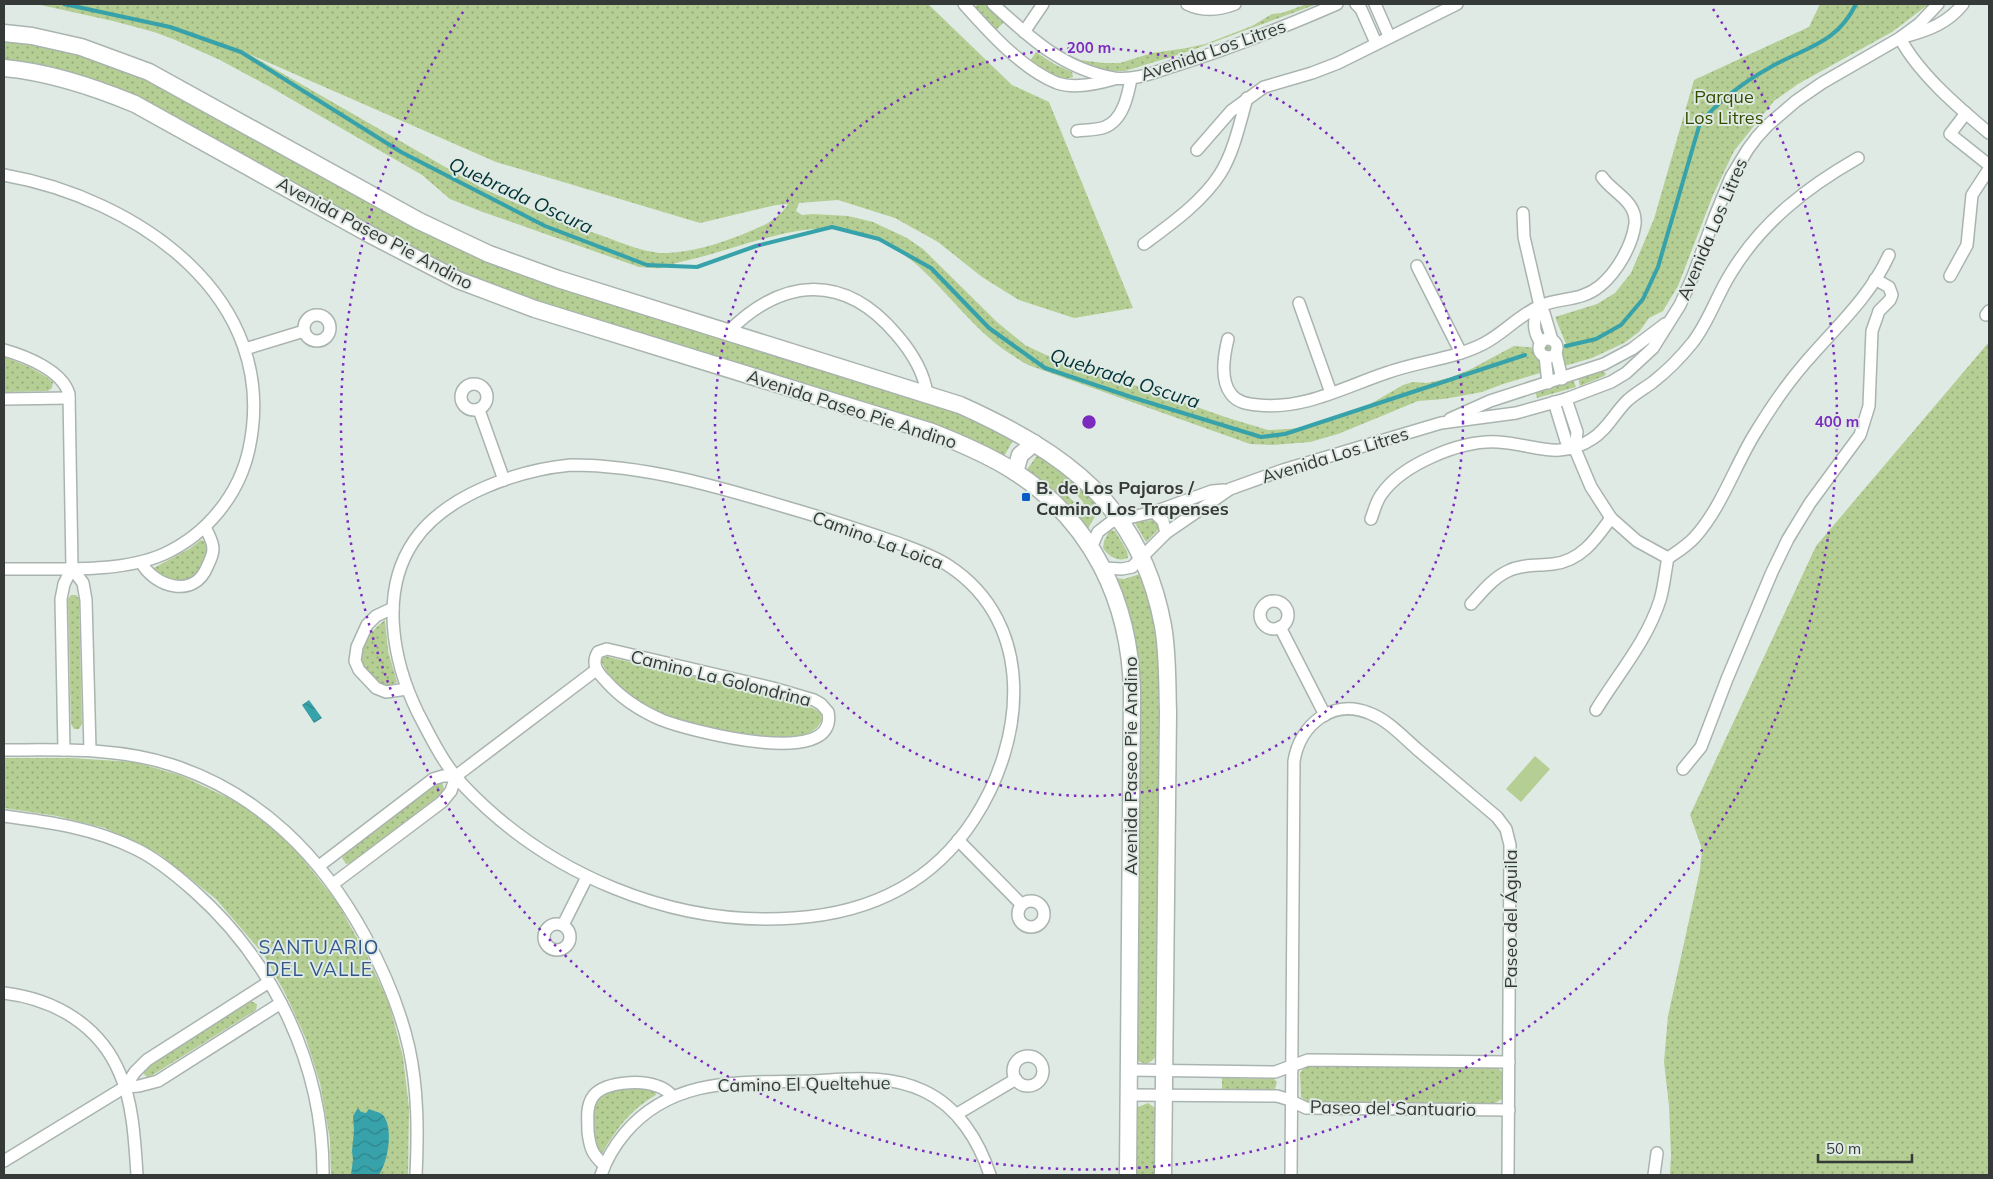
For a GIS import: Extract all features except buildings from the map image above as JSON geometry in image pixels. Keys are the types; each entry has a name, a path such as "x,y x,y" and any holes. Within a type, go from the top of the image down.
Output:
{"main road":[{"name":"Avenida Paseo Pie Andino","path":"4,33 32,36 81,47 149,72 419,221 489,254 558,279 960,405 1034,443 1060,460 1085,480 1118,518 1142,557 1160,611 1166,658 1168,712 1162,1175"},
{"name":"Avenida Paseo Pie Andino","path":"4,68 64,79 136,104 371,235 458,280 535,309 932,432 975,450 1015,472 1052,501 1082,535 1103,568 1123,620 1131,671 1128,1175"},
{"path":"1015,472 1020,455 1034,443"}],"street":[{"name":"Avenida Los Litres","path":"993,4 1024,32 1059,59 1089,72 1131,79 1196,59 1257,37 1337,4"},
{"path":"1187,4 1196,8 1211,10 1235,4"},
{"path":"1356,4 1361,9 1376,44"},
{"path":"1375,4 1389,36"},
{"path":"1197,150 1230,111 1264,87 1312,73 1363,51 1389,36 1457,4"},
{"name":"Avenida Los Litres","path":"1091,548 1098,532 1118,518 1154,512 1212,492 1230,489 1283,470 1441,423 1516,413 1566,399 1611,382 1626,373 1646,356 1659,340 1686,294 1731,177 1757,137 1796,101 1900,38 1919,24 1938,4"},
{"name":"Avenida Los Litres","path":"1900,38 1929,31 1950,17 1962,4"},
{"path":"1024,32 1040,5"},
{"name":"Avenida Los Litres","path":"968,6 1023,62 1059,83 1094,84 1116,78"},
{"path":"1900,38 1905,49 1944,94 1989,133"},
{"path":"1072,84 1078,80 1079,73 1076,65"},
{"path":"1077,131 1105,127 1111,122 1126,104 1131,79"},
{"path":"1144,244 1194,203 1220,174 1247,98"},
{"path":"1966,113 1950,134 1989,165"},
{"path":"1371,519 1378,500 1394,480 1416,465 1451,450 1482,442 1496,442 1558,451 1574,449 1592,439 1603,430 1631,398 1654,381 1685,351 1700,331 1738,262 1771,221 1810,188 1858,158"},
{"path":"1950,276 1967,245 1972,195 1989,169"},
{"path":"4,175 57,188 94,202 128,220 162,242 191,266 214,290 235,324 249,364 252,398 252,431 247,458 238,480 227,500 204,527 174,549 141,562 119,567 4,569"},
{"path":"1228,339 1224,361 1226,384 1230,394 1238,401 1262,405 1289,405 1331,393 1398,368 1461,353 1494,338 1540,306 1571,300 1592,292 1615,270 1627,248 1634,228 1635,216 1626,200 1608,185 1602,176"},
{"path":"1523,213 1524,237 1540,306 1544,313 1547,342 1557,347 1551,355 1548,383"},
{"path":"1596,710 1629,662 1653,618 1661,599 1668,558 1694,539 1714,510 1741,458 1770,410 1805,363 1832,334 1875,279 1889,255"},
{"path":"1417,266 1461,353"},
{"path":"1683,769 1701,747 1724,686 1772,572 1795,527 1810,503 1854,445 1863,428 1869,406 1872,332 1878,311 1892,296 1889,287 1875,279"},
{"path":"728,332 755,308 778,298 810,290 842,293 868,307 899,338 920,371 927,394"},
{"path":"1299,303 1331,393"},
{"name":"Avenida Los Litres","path":"1441,423 1471,408 1604,364 1632,349 1672,318"},
{"path":"245,349 304,331"},
{"path":"4,350 29,359 58,377 66,385 69,398 72,568 64,584 61,599 64,750"},
{"path":"1551,355 1562,379"},
{"path":"1604,364 1611,371 1611,382"},
{"path":"1514,393 1512,403 1516,413"},
{"path":"4,399 69,398"},
{"path":"1566,399 1577,432 1574,449"},
{"path":"1554,402 1565,437 1574,449 1585,475 1611,518 1637,541 1668,558"},
{"path":"479,410 504,480"},
{"name":"Camino La Loica","path":"571,465 606,466 647,472 772,503 840,524 923,553 953,568 978,591 999,622 1009,649 1015,680 1012,718 998,770 979,811 958,840 931,867 893,894 862,907 803,918 756,919 709,914 656,903 587,877 516,832 480,801 456,776 434,743 407,688 396,645 393,608 403,563 420,533 452,506 478,491 504,480 536,470 571,465"},
{"name":"Avenida Los Litres","path":"1103,568 1127,569 1136,564 1166,532 1230,489"},
{"path":"1154,512 1163,521 1166,532"},
{"path":"1471,604 1486,588 1508,571 1521,567 1555,564 1568,560 1580,553 1593,542 1611,518"},
{"path":"141,562 148,574 159,582 182,587 192,584 202,577 212,553 212,543 204,527"},
{"path":"72,568 82,583 86,600 90,750"},
{"path":"393,608 376,616 367,625 357,647 356,661 359,670 376,688 386,692 407,688"},
{"path":"1280,627 1324,715"},
{"name":"Camino La Golondrina","path":"607,649 759,684 800,696 818,702 825,707 828,712 828,721 818,736 801,743 742,740 705,733 662,720 635,706 612,688 596,670 594,662 597,654 600,650 607,649"},
{"path":"333,884 442,802 451,791 456,776 596,670"},
{"name":"Paseo del Águila","path":"1291,1175 1294,761 1298,746 1305,732 1324,715 1345,709 1354,709 1370,713 1385,721 1497,818 1506,829 1510,845 1508,1175"},
{"path":"4,750 90,750 118,753 155,760 186,770 216,782 244,799 279,825 319,866 350,908 374,952 392,993 404,1029 417,1107 416,1175"},
{"path":"319,866 432,779 443,776 456,776"},
{"path":"4,816 78,828 120,842 151,857 184,882 222,918 244,944 269,982 293,1029 310,1080 320,1133 323,1175"},
{"path":"958,840 1021,904"},
{"path":"563,925 587,877"},
{"path":"4,1161 125,1087 135,1072 147,1060 269,982"},
{"path":"4,993 42,1002 64,1011 81,1022 107,1050 121,1074 125,1087 134,1137 137,1175"},
{"path":"125,1087 139,1086 158,1081 281,1003"},
{"path":"1130,1070 1275,1072 1308,1060 1509,1062"},
{"name":"Camino El Queltehue","path":"602,1170 619,1141 636,1121 658,1104 696,1088 723,1084 880,1079 900,1082 926,1091 957,1114 977,1145 990,1175"},
{"path":"957,1114 1016,1079"},
{"name":"Camino El Queltehue","path":"602,1170 589,1144 588,1110 595,1094 609,1085 646,1084 663,1088 673,1097"},
{"name":"Paseo del Santuario","path":"1129,1095 1276,1096 1306,1108 1509,1110"},
{"path":"1654,1175 1657,1153"}],"green space":[{"name":"Parque Los Litres","path":"36,4 928,4 1012,85 1049,102 1133,308 1074,318 1019,300 982,277 938,242 895,218 838,200 799,203 796,211 802,215 848,216 873,222 907,238 923,249 997,322 1025,345 1046,355 1268,430 1302,428 1360,410 1403,385 1413,382 1427,383 1449,378 1469,370 1514,346 1538,348 1566,344 1555,317 1597,304 1615,293 1631,273 1654,219 1694,80 1809,27 1820,4 1929,4 1892,32 1798,84 1774,101 1734,151 1713,195 1678,286 1663,311 1649,318 1639,332 1624,343 1592,358 1482,392 1444,399 1418,401 1338,434 1310,442 1272,445 1250,444 1028,365 987,336 910,259 880,240 856,232 831,229 805,230 780,234 662,268 639,267 450,199 422,175 220,60 154,32","holes":["249,54 496,162 700,223 776,205 788,204 779,215 768,223 714,244 686,251 667,253 641,249 552,218 480,187"]},
{"path":"978,4 987,5 1004,22 996,30 975,7"},
{"path":"1307,4 1317,4 1187,52 1125,71 1108,71 1090,67 1042,44 1045,40 1058,50 1080,60 1120,63 1152,53 1205,44 1252,26 1272,14 1282,13"},
{"path":"4,39 28,42 77,53 155,83 421,230 957,412 1014,439 1003,458 535,301 459,272 428,257 175,117 4,61"},
{"path":"1036,52 1054,64 1072,72 1073,77 1062,78 1056,76 1030,61"},
{"path":"1989,342 1989,1175 1670,1175 1669,1106 1664,1062 1668,1016 1700,870 1702,849 1690,815 1816,546"},
{"path":"4,357 42,374 53,382 52,388 48,391 4,392"},
{"path":"1602,370 1606,374 1604,376 1580,386 1578,377"},
{"path":"1573,379 1576,387 1537,398 1535,390"},
{"path":"1038,454 1076,482 1066,494 1074,502 1068,508 1026,471"},
{"path":"1082,488 1104,511 1096,515 1087,530 1073,513 1084,503 1076,494"},
{"path":"1156,521 1159,526 1158,530 1146,542 1135,523"},
{"path":"1110,530 1115,531 1127,551 1128,558 1114,558 1103,548 1104,541"},
{"path":"201,540 206,542 207,545 206,556 199,569 188,579 174,581 159,575 152,569 189,549"},
{"path":"1140,574 1153,618 1159,664 1158,1049 1151,1062 1146,1064 1138,1061 1136,1054 1139,678 1137,651 1132,627 1115,578 1124,579"},
{"path":"71,595 76,595 79,599 82,724 79,729 74,729 71,724 68,599"},
{"path":"385,620 388,651 397,682 386,687 372,678 360,659 362,648 368,637"},
{"path":"604,656 781,697 815,709 821,713 822,720 809,733 797,737 779,737 758,736 712,728 672,718 633,699 617,685 605,669 601,660"},
{"path":"1535,756 1550,769 1521,802 1506,789"},
{"path":"4,758 70,758 135,762 182,776 241,804 289,842 337,902 368,958 389,1003 403,1057 409,1108 408,1175 331,1175 330,1140 320,1083 306,1039 286,995 264,955 216,899 159,854 105,828 57,816 4,808"},
{"path":"436,783 442,783 445,791 353,863 346,864 342,858 346,852"},
{"path":"251,1001 257,1004 256,1010 148,1078 142,1072 144,1068"},
{"path":"1306,1065 1497,1067 1503,1073 1502,1099 1495,1103 1309,1103 1301,1097 1300,1073"},
{"path":"1222,1078 1274,1079 1277,1082 1275,1089 1222,1089"},
{"path":"655,1089 656,1095 639,1106 619,1127 603,1152 601,1154 597,1153 592,1126 593,1112 596,1102 602,1095 611,1091"},
{"path":"1148,1103 1155,1108 1156,1175 1134,1175 1135,1110"}],"water":[{"path":"309,700 322,718 314,723 302,705"},
{"path":"358,1108 361,1112 366,1113 369,1109 380,1113 386,1121 389,1136 387,1154 379,1175 351,1175 354,1131 353,1116"}],"waterway":[{"name":"Quebrada Oscura","path":"64,4 170,27 241,52 401,152 545,226 647,265 697,267 756,246 832,227 879,239 931,268 989,328 1045,368 1261,437 1285,434 1525,355"},
{"name":"Quebrada Oscura","path":"1566,346 1596,339 1621,325 1643,299 1658,267 1700,123 1732,92 1750,79 1829,37 1848,18 1856,4"}],"place":[{"name":"B. de Los Pajaros / Camino Los Trapenses","path":"1026,497"}],"district":[{"name":"SANTUARIO DEL VALLE","path":"319,958"}]}
